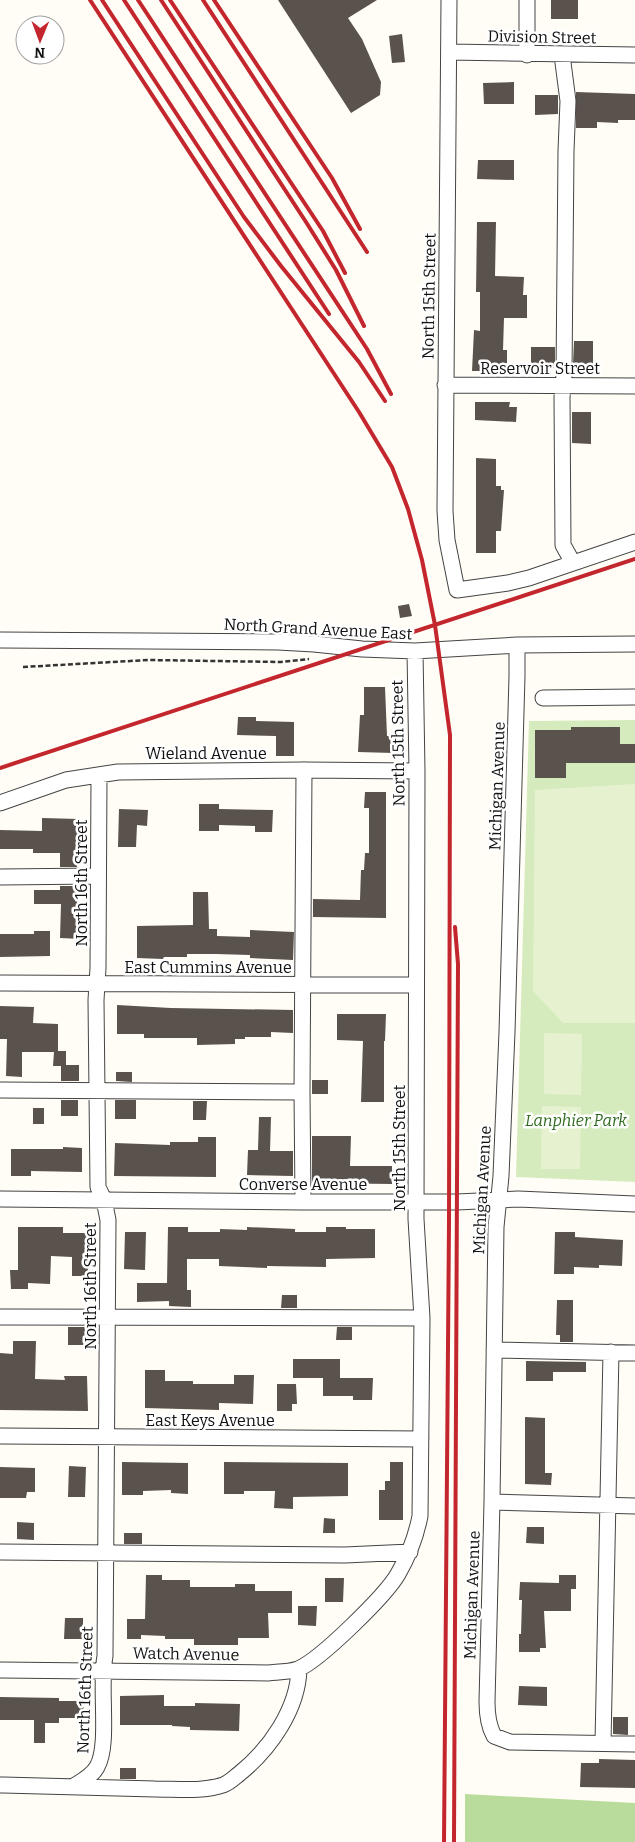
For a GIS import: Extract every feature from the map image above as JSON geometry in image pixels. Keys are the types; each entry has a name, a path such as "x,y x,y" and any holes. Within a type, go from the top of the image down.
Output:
{"street":[{"name":"North 15th Street","path":"449,0 444,511 447,540 457,590 508,583 573,564"},
{"path":"527,0 527,55"},
{"name":"Division Street","path":"449,52 527,55 635,55"},
{"path":"562,55 568,101 564,375 562,397 563,545 573,564 635,542"},
{"name":"Reservoir Street","path":"445,385 635,386"},
{"name":"North Grand Avenue East","path":"0,640 278,642 415,651 517,645 635,644"},
{"name":"Michigan Avenue","path":"517,645 518,676 507,1032 496,1227 487,1702 490,1728 494,1736 510,1742 603,1744"},
{"name":"North 15th Street","path":"354,1623 397,1576 417,1535 420,1516 422,1318 417,1201 417,772 415,651"},
{"path":"543,698 635,697"},
{"path":"303,1202 304,770"},
{"name":"Wieland Avenue","path":"0,803 66,780 141,771 304,770 417,772"},
{"name":"North 16th Street","path":"74,1786 86,1779 96,1768 103,1750 102,1670 105,1656 108,1214 98,1187 97,984 100,775"},
{"path":"0,877 98,876"},
{"name":"East Cummins Avenue","path":"0,983 416,985"},
{"path":"0,1090 302,1092"},
{"name":"Converse Avenue","path":"0,1199 457,1202 499,1198 635,1204"},
{"path":"0,1317 422,1318"},
{"path":"494,1350 635,1353"},
{"path":"611,1352 603,1744 635,1744"},
{"name":"East Keys Avenue","path":"0,1436 421,1438"},
{"path":"492,1502 635,1506"},
{"path":"0,1552 345,1555 410,1552"},
{"name":"Watch Avenue","path":"0,1670 268,1673 299,1669 325,1651 354,1623"},
{"path":"0,1785 187,1790 226,1785 264,1749 287,1715 299,1681 299,1669"}],"path":[{"path":"24,667 148,660 281,662 310,659"}],"green space":[{"name":"Lanphier Park","path":"635,720 635,1182 516,1177 529,721"},
{"path":"635,784 635,1023 563,1023 533,991 535,790"},
{"path":"544,1033 582,1034 581,1095 544,1094"},
{"path":"542,1106 581,1107 580,1169 541,1169"},
{"path":"465,1794 635,1803 635,1842 465,1842"}],"building":[{"path":"278,0 377,0 348,18 362,39 381,82 380,95 351,113"},
{"path":"551,0 578,0 578,19 551,19"},
{"path":"402,34 405,62 392,63 389,36"},
{"path":"514,82 514,104 484,104 483,83"},
{"path":"576,92 635,94 635,120 618,120 618,123 597,122 597,128 576,128"},
{"path":"535,95 558,95 558,114 535,115"},
{"path":"478,160 514,160 514,180 477,179"},
{"path":"477,222 496,222 495,276 524,277 523,295 527,295 527,318 504,318 503,350 507,350 507,371 472,371 474,330 480,331 480,292 476,292"},
{"path":"574,341 593,341 593,364 573,364"},
{"path":"531,347 555,347 555,368 531,369"},
{"path":"475,402 510,402 509,407 517,407 516,422 475,420"},
{"path":"572,412 591,412 591,444 572,443"},
{"path":"476,458 496,459 496,486 501,486 501,490 504,490 501,531 496,531 496,553 476,553"},
{"path":"409,604 412,616 400,618 398,606"},
{"path":"364,687 385,687 387,736 394,736 393,753 358,752 360,715 364,715"},
{"path":"238,717 256,717 256,721 294,722 294,756 276,756 276,736 237,735"},
{"path":"571,727 620,727 620,744 635,744 635,763 566,763 566,778 535,778 535,730 571,730"},
{"path":"365,792 386,792 386,918 313,917 313,899 360,900 361,870 364,870 365,853 369,853 369,808 364,808"},
{"path":"199,804 219,804 219,809 273,810 272,832 255,832 255,826 219,825 219,831 199,831"},
{"path":"119,809 148,810 147,826 137,825 136,847 118,847"},
{"path":"42,818 78,819 77,867 60,867 60,853 33,853 33,849 0,849 0,830 42,831"},
{"path":"60,886 77,886 77,905 82,905 81,939 60,938 61,904 34,904 34,890 60,890"},
{"path":"193,892 208,892 209,929 217,929 217,936 250,937 250,930 294,932 293,960 250,958 250,955 216,954 187,954 187,957 164,957 163,959 137,958 137,926 193,925"},
{"path":"34,931 50,931 50,956 0,957 0,934 34,934"},
{"path":"117,1005 293,1010 293,1033 271,1032 271,1037 235,1039 235,1044 197,1045 197,1038 144,1038 144,1034 117,1034"},
{"path":"0,1006 34,1007 33,1023 58,1024 58,1051 66,1051 66,1065 79,1065 79,1081 61,1081 61,1066 53,1066 54,1052 22,1052 22,1077 6,1076 7,1039 0,1039"},
{"path":"337,1014 386,1014 384,1102 361,1102 363,1041 337,1040"},
{"path":"116,1072 132,1072 132,1082 116,1081"},
{"path":"312,1080 328,1080 328,1094 312,1094"},
{"path":"61,1100 78,1100 78,1116 61,1116"},
{"path":"115,1100 136,1100 136,1119 115,1119"},
{"path":"193,1101 207,1101 206,1120 193,1120"},
{"path":"33,1108 44,1108 44,1124 33,1124"},
{"path":"259,1117 271,1117 270,1151 293,1151 293,1176 247,1175 248,1150 258,1150"},
{"path":"312,1136 351,1136 350,1166 392,1166 392,1184 312,1183"},
{"path":"198,1137 216,1137 216,1177 114,1176 115,1143 170,1145 170,1142 198,1142"},
{"path":"63,1147 82,1148 82,1172 31,1171 31,1176 11,1176 11,1149 63,1149"},
{"path":"18,1227 63,1227 63,1233 88,1233 88,1276 72,1276 72,1257 51,1256 50,1284 28,1283 28,1289 11,1289 10,1270 18,1270"},
{"path":"168,1227 188,1227 188,1232 220,1232 220,1229 247,1230 247,1227 295,1229 295,1232 326,1232 326,1227 375,1229 375,1258 326,1259 326,1267 267,1266 267,1268 219,1266 219,1259 187,1259 187,1290 191,1290 191,1307 169,1306 169,1301 137,1302 137,1283 167,1283"},
{"path":"125,1232 146,1232 145,1270 124,1269"},
{"path":"555,1232 575,1232 575,1237 623,1240 622,1266 599,1265 599,1268 574,1267 574,1274 554,1274"},
{"path":"282,1295 297,1295 297,1308 281,1308"},
{"path":"557,1300 573,1300 573,1342 560,1342 560,1335 556,1335"},
{"path":"68,1327 85,1327 84,1345 68,1345"},
{"path":"337,1327 352,1327 352,1340 336,1340"},
{"path":"13,1341 36,1341 35,1379 65,1380 64,1376 87,1376 88,1411 0,1410 0,1353 13,1354"},
{"path":"293,1359 340,1359 340,1378 373,1378 372,1400 353,1400 353,1396 323,1396 323,1378 293,1378"},
{"path":"526,1361 586,1362 586,1372 553,1372 553,1381 526,1381"},
{"path":"145,1370 165,1370 165,1381 193,1381 193,1384 234,1384 234,1375 254,1375 253,1404 219,1403 219,1410 145,1408"},
{"path":"277,1384 296,1384 297,1404 292,1404 292,1411 277,1411"},
{"path":"525,1417 545,1418 545,1473 552,1473 551,1485 525,1484"},
{"path":"122,1462 188,1463 188,1494 171,1493 171,1490 143,1491 143,1495 122,1495"},
{"path":"224,1462 348,1463 348,1496 293,1497 293,1509 274,1508 275,1491 244,1491 244,1494 224,1494"},
{"path":"390,1462 403,1462 403,1520 379,1520 379,1490 385,1490 385,1481 390,1481"},
{"path":"69,1466 86,1467 85,1497 68,1497"},
{"path":"0,1467 35,1468 35,1492 27,1492 26,1498 0,1498"},
{"path":"324,1518 335,1519 335,1533 323,1533"},
{"path":"17,1522 34,1523 34,1540 17,1539"},
{"path":"527,1527 544,1527 544,1544 526,1543"},
{"path":"124,1533 142,1533 142,1544 124,1544"},
{"path":"146,1575 162,1575 162,1580 190,1580 190,1587 235,1587 235,1584 255,1584 255,1591 292,1591 292,1613 268,1613 269,1638 238,1638 238,1645 194,1645 194,1639 165,1639 165,1636 141,1635 141,1639 127,1639 127,1619 145,1619"},
{"path":"559,1575 576,1575 576,1589 571,1589 571,1611 544,1611 546,1648 540,1648 540,1652 519,1652 522,1600 519,1600 520,1582 559,1583"},
{"path":"325,1578 344,1578 343,1602 325,1602"},
{"path":"298,1606 317,1606 316,1626 298,1625"},
{"path":"65,1618 83,1618 83,1639 64,1639"},
{"path":"519,1686 547,1687 547,1706 518,1705"},
{"path":"164,1695 164,1706 195,1706 195,1703 240,1704 239,1731 190,1730 190,1727 172,1725 120,1725 120,1696"},
{"path":"0,1697 59,1698 59,1701 84,1701 83,1718 59,1718 59,1723 45,1723 45,1743 34,1743 34,1720 0,1720"},
{"path":"613,1717 628,1717 628,1735 613,1734"},
{"path":"599,1759 635,1760 635,1788 580,1787 581,1763 599,1763"},
{"path":"120,1768 136,1768 136,1779 120,1779"}],"railway":[{"path":"90,0 359,412 392,467 408,509 422,560 435,625 450,735 449,1222 444,1842"},
{"path":"102,0 244,217 359,362 385,401"},
{"path":"124,0 329,314"},
{"path":"138,0 367,349 391,394"},
{"path":"161,0 336,270 364,326"},
{"path":"170,0 323,231 345,273"},
{"path":"203,0 367,252"},
{"path":"214,0 332,178 360,229"},
{"path":"0,768 635,559"},
{"path":"454,1842 458,964 455,927"}]}
